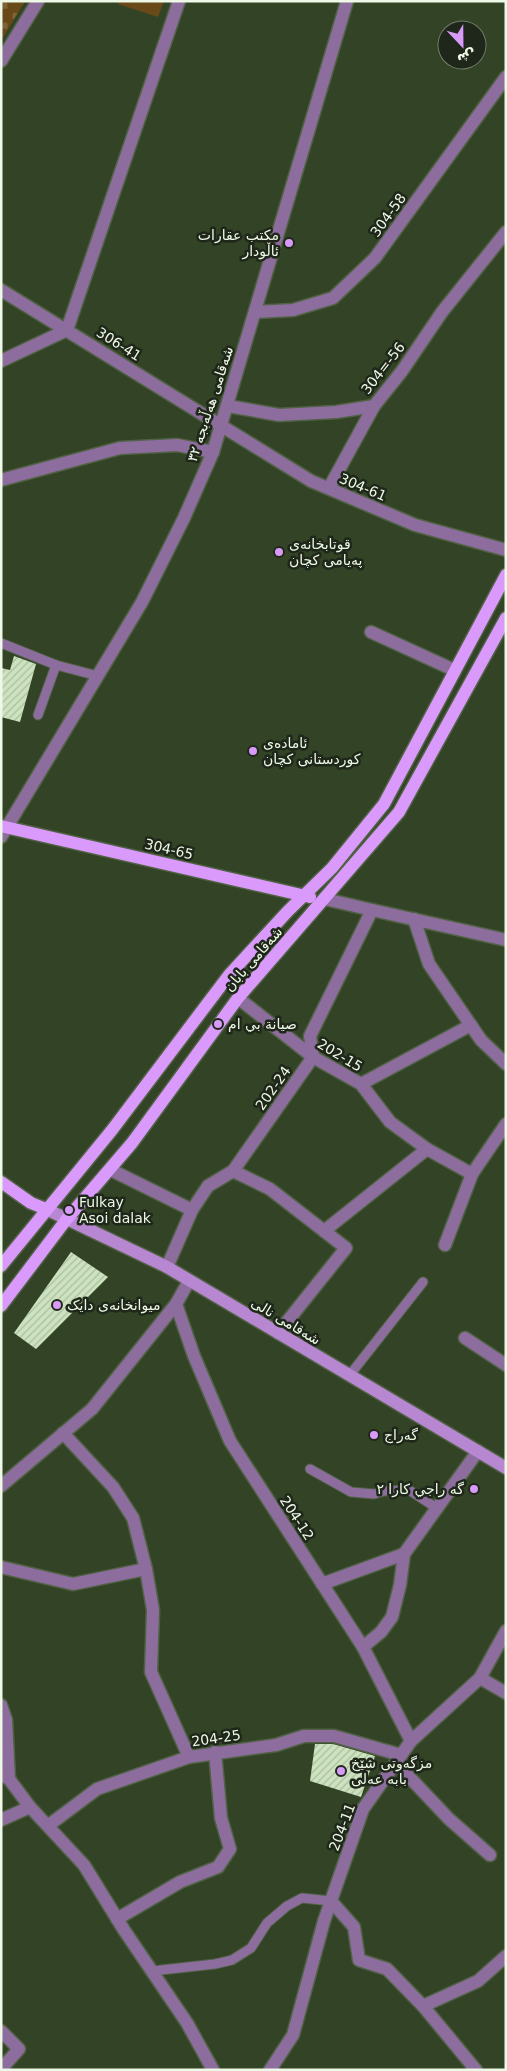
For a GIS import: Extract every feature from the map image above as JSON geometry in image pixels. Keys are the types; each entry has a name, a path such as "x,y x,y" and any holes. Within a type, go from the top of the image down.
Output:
{"main road":[{"path":"1,1266 112,1130 229,975 288,910 332,868 384,804 506,575"},
{"name":"شەقامی بابان","path":"1,1306 66,1220 111,1170 238,998 399,812 506,618"},
{"name":"304-65","path":"3,830 325,899"},
{"path":"1,1182 31,1203 46,1209"},
{"name":"شەقامی نالی","path":"46,1209 167,1267 478,1451 504,1464"}],"street":[{"path":"1,61 38,1"},
{"path":"1,361 67,330 179,1"},
{"name":"شەقامی هەڵەبجە ٣٢","path":"3,830 142,602 184,518 213,452 347,1"},
{"name":"304-58","path":"255,312 293,310 333,298 375,258 506,77"},
{"name":"304=-56","path":"228,406 278,415 336,412 374,406 402,371 442,312 505,233"},
{"name":"306-41","path":"1,290 221,425"},
{"path":"328,488 374,406"},
{"name":"304-61","path":"221,425 311,481 415,525 506,550"},
{"path":"1,480 120,448 177,445 213,452"},
{"path":"371,632 454,670"},
{"path":"325,899 506,940"},
{"path":"313,1057 310,1036 372,910"},
{"path":"414,919 429,964 481,1040 506,1064"},
{"name":"202-15","path":"238,998 313,1057 360,1084 390,1122 428,1149 472,1174"},
{"path":"360,1084 470,1025"},
{"name":"202-24","path":"167,1267 192,1210 208,1186 233,1171 313,1057"},
{"path":"445,1245 472,1174 506,1124"},
{"path":"324,1231 428,1149"},
{"path":"111,1170 192,1210"},
{"path":"233,1171 270,1189 346,1248 278,1333"},
{"path":"1,1486 92,1409 176,1304 189,1281"},
{"name":"204-12","path":"176,1304 194,1356 230,1441 363,1647 411,1741"},
{"path":"465,1338 506,1365"},
{"path":"63,1433 113,1487 133,1518 146,1569 153,1610 151,1672 190,1757"},
{"path":"363,1647 381,1632 392,1617 400,1585 404,1554 478,1451"},
{"path":"322,1584 404,1554"},
{"path":"1,1567 73,1584 146,1569"},
{"name":"204-11","path":"270,2070 293,2035 331,1901 363,1809 411,1741 480,1678 506,1631"},
{"path":"480,1678 506,1693"},
{"path":"1,1705 6,1720 5,1776 30,1807 49,1825 84,1865 117,1919 187,2023 213,2070"},
{"name":"204-25","path":"49,1825 97,1789 190,1757 215,1752 276,1745 304,1736 334,1736 398,1759"},
{"path":"117,1919 180,1882 218,1867 230,1849 221,1818 215,1752"},
{"path":"398,1759 449,1819 490,1855"},
{"path":"1,1820 30,1807"},
{"path":"331,1901 354,1926 359,1960 387,1970 424,2006 476,2070"},
{"path":"424,2006 478,1981 506,1956"},
{"path":"1,2031 19,2049 1,2070"}],"lane":[{"path":"1,643 56,665 98,676"},
{"path":"38,715 56,665"},
{"path":"350,1376 424,1282"},
{"path":"310,1469 351,1492 374,1494 384,1491 409,1490 438,1509"},
{"path":"152,1971 215,1964 232,1960 251,1948 267,1923 287,1906 302,1898 331,1901"}],"green space":[{"path":"1,1 25,1 1,41"},
{"path":"120,1 164,1 158,17 118,4"}],"building":[{"path":"14,656 36,664 20,722 1,717 1,668 10,670"},
{"name":"میوانخانەی دایک","path":"71,1252 108,1277 36,1349 14,1333"},
{"name":"مزگەوتی شێخ بابە عەلی","path":"315,1744 333,1744 375,1756 361,1797 310,1781"}],"place":[{"name":"مكتب عقارات ئاڵودار","path":"289,243"},
{"name":"قوتابخانەی پەیامی کچان","path":"279,552"},
{"name":"ئامادەی کوردستانی کچان","path":"253,751"},
{"name":"صيانة بي ام","path":"218,1024"},
{"name":"Fulkay Asoi dalak","path":"69,1210"},
{"name":"میوانخانەی دایک","path":"57,1305"},
{"name":"گەراج","path":"374,1435"},
{"name":"گه راجي كارا ٢","path":"474,1489"},
{"name":"مزگەوتی شێخ بابە عەلی","path":"341,1771"}]}
